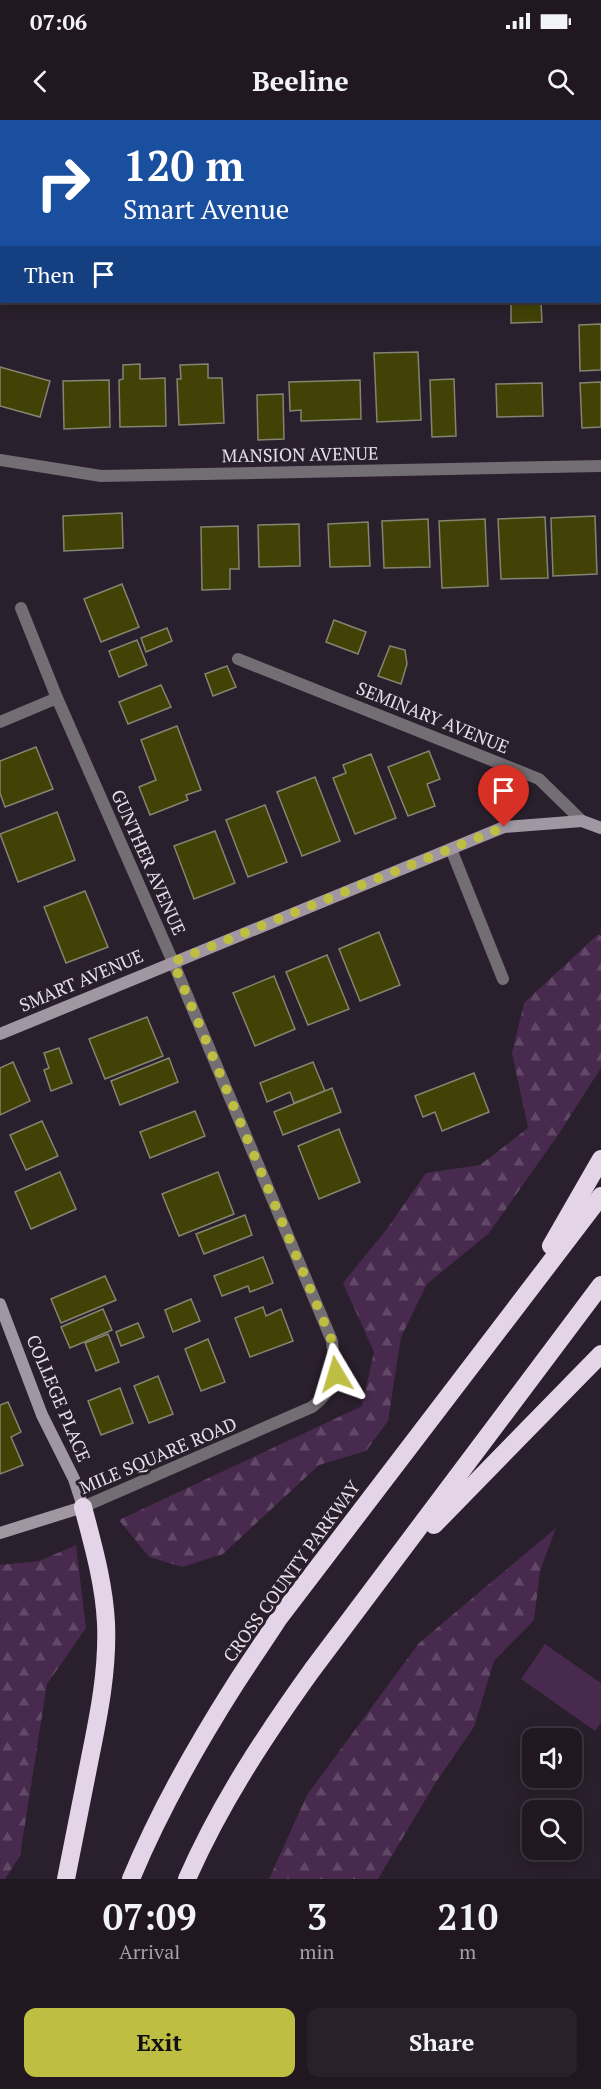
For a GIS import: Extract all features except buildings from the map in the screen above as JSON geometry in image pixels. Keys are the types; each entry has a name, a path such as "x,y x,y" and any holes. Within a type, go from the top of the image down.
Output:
{"highway":[{"path":"516,1307 601,1159"},
{"path":"516,1307 601,1196"},
{"path":"187,1879 219,1813 272,1725 601,1285"},
{"name":"CROSS COUNTY PARKWAY","path":"131,1879 159,1817 199,1744 279,1618 516,1307"},
{"path":"384,1576 601,1354"},
{"path":"66,1879 98,1718 106,1654 103,1594 98,1563 83,1507"}],"street":[{"name":"MANSION AVENUE","path":"0,460 101,476 601,466"},
{"name":"GUNTHER AVENUE","path":"21,608 57,698 173,962 332,1341 336,1374 324,1397"},
{"name":"SEMINARY AVENUE","path":"238,659 539,779 582,821 601,828"},
{"path":"0,722 57,698"},
{"name":"SMART AVENUE","path":"0,1034 504,827 582,821"},
{"path":"451,849 503,979"},
{"name":"COLLEGE PLACE","path":"0,1304 42,1415 74,1479 83,1507"},
{"name":"MILE SQUARE ROAD","path":"0,1533 83,1507 312,1407 324,1397"}],"green space":[{"path":"598,934 601,936 601,1068 558,1135 489,1233 427,1284 401,1337 388,1421 366,1451 319,1465 223,1554 182,1567 149,1557 119,1520 362,1406 374,1352 343,1283 386,1230 426,1173 480,1165 528,1128 512,1053 524,1003"},
{"path":"556,1528 540,1571 534,1620 494,1661 474,1727 436,1782 378,1879 269,1879 307,1795 419,1643"},
{"path":"76,1545 86,1628 47,1684 20,1856 5,1879 0,1879 0,1565 39,1561"},
{"path":"545,1644 601,1683 601,1722 595,1731 521,1679"}],"route":[{"path":"336,1374 332,1341 173,962 504,827"}]}
